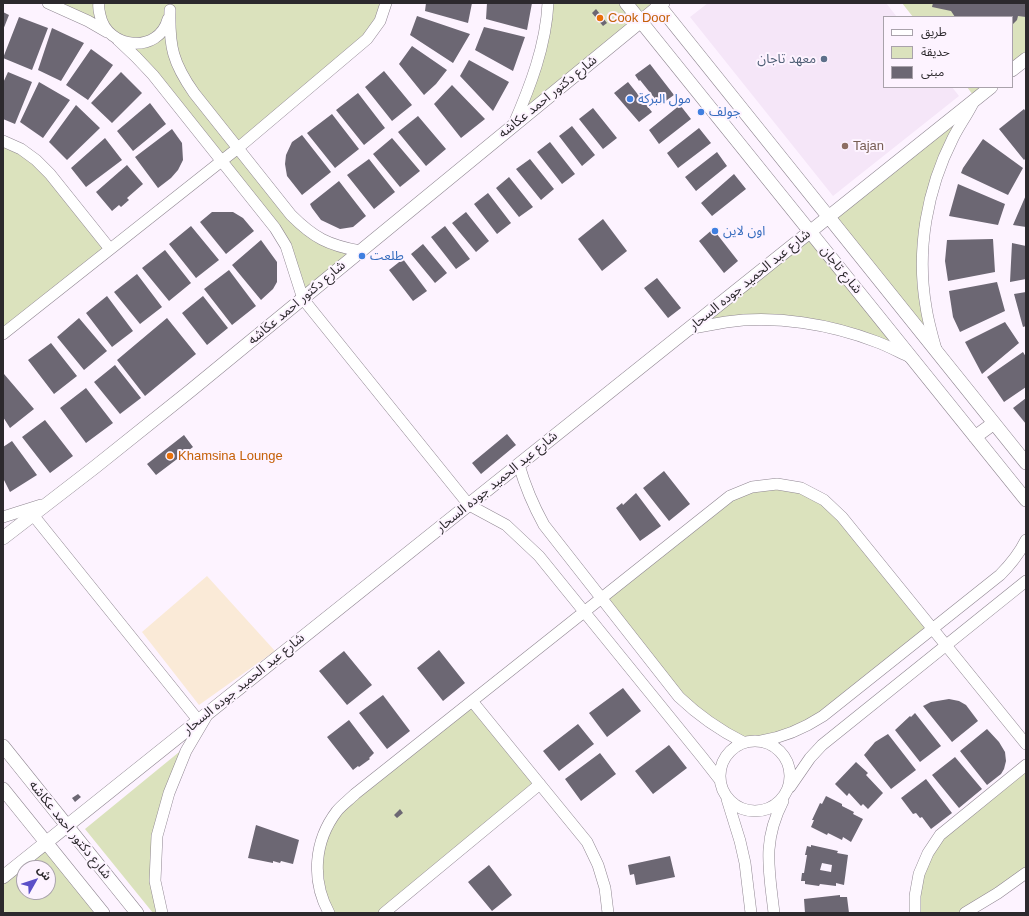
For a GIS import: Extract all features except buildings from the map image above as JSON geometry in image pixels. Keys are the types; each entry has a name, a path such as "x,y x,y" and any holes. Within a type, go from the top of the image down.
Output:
{"street":[{"path":"48,3 88,21 114,37 130,44 141,43 152,39 161,32 168,22 171,6"},
{"path":"99,3 98,7 101,21 114,37 153,74 275,228 286,246 303,299 469,505 506,525 539,556 720,780"},
{"path":"3,334 238,148 367,39 380,20 386,3"},
{"path":"513,126 529,90 541,51 548,3"},
{"name":"شارع تاجان","path":"626,3 1026,500"},
{"name":"شارع دكتور احمد عكاشه","path":"3,538 190,391 660,4"},
{"name":"شارع تاجان","path":"660,4 1026,463"},
{"path":"171,6 169,33 173,55 182,75 194,94 291,215 305,229 322,240 340,247 360,251"},
{"path":"1013,69 1026,59"},
{"name":"شارع عبد الحميد جوده السحار","path":"3,877 990,88"},
{"path":"936,349 926,307 922,263 926,220 936,177 953,137 976,99"},
{"path":"3,142 21,149 36,160 50,174 110,249"},
{"path":"690,329 735,322 765,320 803,323 841,330 877,342 912,358"},
{"path":"975,437 994,423"},
{"path":"519,465 524,486 544,525 679,697 693,711 709,723 725,734 743,742"},
{"path":"328,913 322,902 317,878 318,854 325,831 338,811 355,794 730,496 752,487 777,484 801,488 824,500 842,517 1026,744"},
{"path":"3,517 48,503"},
{"path":"33,515 198,720"},
{"path":"751,913 745,863 740,840 720,780 720,768 725,757 733,748 743,742 778,738 794,733 814,722 932,629 1011,564 1021,552 1026,540"},
{"path":"726,797 735,805 744,810 756,812 767,810 777,805 810,758 822,745 1026,581"},
{"path":"472,701 587,842 604,882 608,913"},
{"path":"162,913 155,881 157,836 169,793 186,751 209,712"},
{"path":"761,740 776,746 786,758 791,772 787,792 775,816 770,836 768,858 774,913"},
{"name":"شارع دكتور احمد عكاشه","path":"3,746 137,913"},
{"path":"915,913 915,896 919,874 928,853 940,835 1026,765"},
{"path":"384,913 540,784"},
{"name":"شارع دكتور احمد عكاشه","path":"3,789 103,913"},
{"path":"965,913 998,893 1026,873"}],"shaded area":[{"name":"Tajan","path":"708,3 886,3 896,16 883,16 883,88 953,88 959,96 833,196 690,17"},
{"path":"207,576 275,651 199,705 142,632"}],"green space":[{"path":"48,3 386,3 380,21 238,148 305,229 360,251 303,299 286,246 118,40"},
{"path":"548,3 663,3 513,126 529,90"},
{"path":"902,3 1026,3 1026,60 1013,70 1013,16 912,16"},
{"path":"968,88 990,88 976,99"},
{"path":"976,99 936,177 922,263 936,349 829,217"},
{"path":"3,141 21,149 110,249 3,334"},
{"path":"811,232 912,358 877,342 765,320 690,329"},
{"path":"777,484 824,500 932,629 823,716 761,741 752,740 743,742 709,723 601,598 730,496"},
{"path":"472,701 540,784 384,913 329,913 318,854 337,811"},
{"path":"184,748 154,835 159,913 153,913 85,829"},
{"path":"1026,765 1026,873 965,913 915,913 928,853"},
{"path":"46,842 103,913 3,913 3,877 16,866 16,900 56,900 56,860 24,860"}],"place":[{"name":"Cook Door","path":"600,18"},
{"name":"معهد تاجان","path":"824,59"},
{"name":"مول البركة","path":"630,99"},
{"name":"جولف","path":"701,112"},
{"name":"Tajan","path":"845,146"},
{"name":"اون لاين","path":"715,231"},
{"name":"طلعت","path":"362,256"},
{"name":"Khamsina Lounge","path":"170,456"}]}
